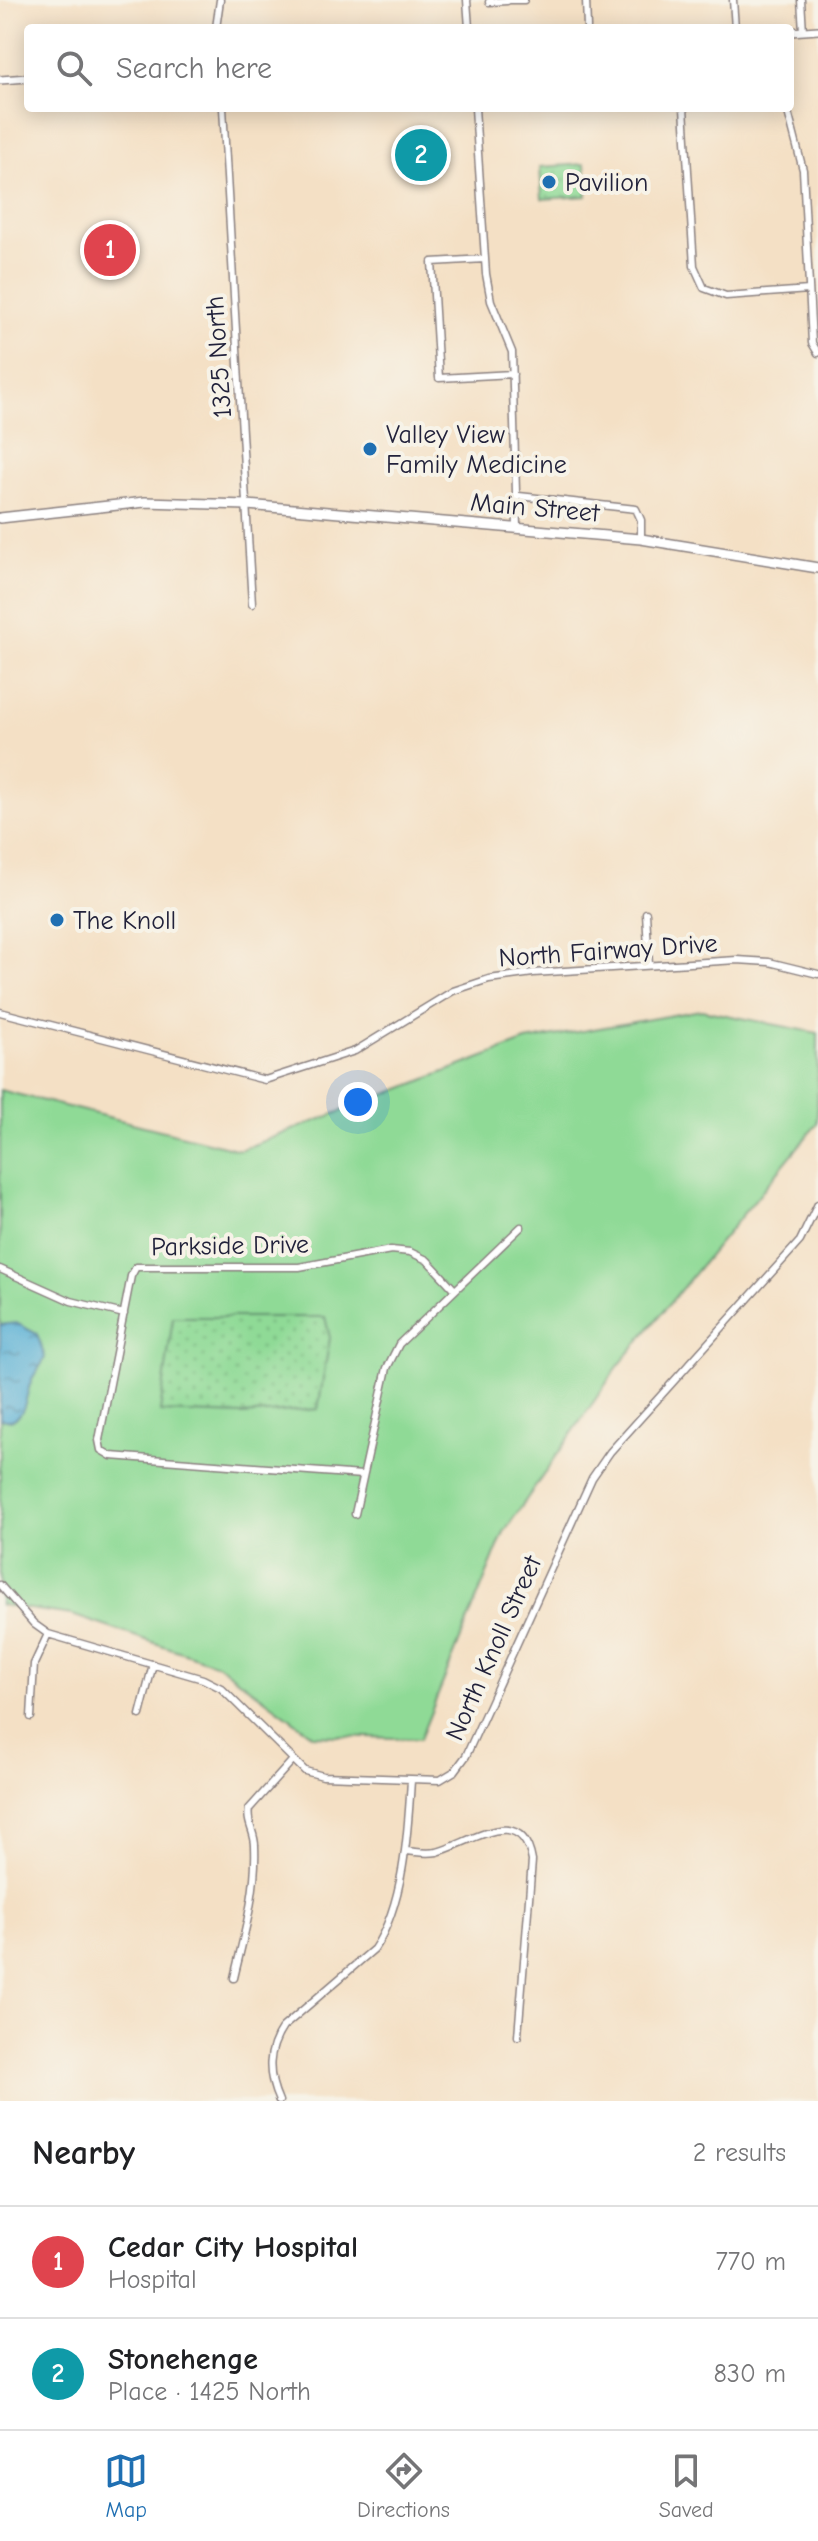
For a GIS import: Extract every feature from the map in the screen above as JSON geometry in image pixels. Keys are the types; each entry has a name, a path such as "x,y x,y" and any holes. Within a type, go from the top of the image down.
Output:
{"main road":[{"name":"Main Street","path":"0,518 145,502 247,505 641,539 818,568"}],"street":[{"path":"217,24 220,0"},
{"path":"467,0 469,24"},
{"path":"489,2 524,0"},
{"path":"586,0 587,24"},
{"path":"733,0 735,24"},
{"path":"801,0 803,31"},
{"path":"794,32 818,30"},
{"path":"0,80 24,78"},
{"name":"1325 North","path":"223,112 252,604"},
{"path":"475,112 485,259 491,301 512,352 519,496 517,527"},
{"path":"684,112 694,266 704,288 726,296 809,290"},
{"path":"788,112 803,170 812,343 818,353"},
{"path":"485,259 432,262 439,378 513,374"},
{"path":"519,496 636,509 641,520 641,539"},
{"path":"646,913 649,965"},
{"name":"North Fairway Drive","path":"0,1012 265,1080 355,1051 453,991 489,979 649,965 769,962 818,974"},
{"name":"North Knoll Street","path":"0,1585 34,1624 48,1634 203,1679 221,1688 305,1771 323,1776 440,1780 455,1771 466,1756 592,1478 610,1452 800,1241 818,1204"},
{"path":"355,1514 387,1368 399,1344 521,1227"},
{"name":"Parkside Drive","path":"124,1314 136,1267 299,1267 391,1250 410,1252 427,1260 454,1289"},
{"path":"0,1269 71,1301 124,1314 99,1440 101,1450 111,1456 362,1475"},
{"path":"31,1717 34,1664 48,1634"},
{"path":"140,1715 153,1664"},
{"path":"234,1978 251,1907 256,1842 247,1819 249,1809 292,1761"},
{"path":"279,2101 270,2078 269,2057 274,2040 283,2027 374,1949 383,1937 406,1851 411,1780"},
{"path":"406,1851 427,1854 501,1828 516,1832 529,1844 532,1861 518,2036"}],"green space":[{"path":"585,164 587,196 542,199 540,167"},
{"path":"701,1010 818,1033 817,1124 619,1365 504,1532 420,1739 313,1735 217,1664 72,1615 0,1605 0,1090 240,1150 526,1041"},
{"path":"173,1317 325,1317 330,1338 318,1409 242,1415 160,1412"}],"water":[{"path":"16,1323 37,1334 45,1357 32,1379 20,1414 9,1420 0,1419 0,1325"}],"place":[{"name":"Stonehenge","path":"421,155"},
{"name":"Pavilion","path":"549,182"},
{"name":"Cedar City Hospital","path":"110,250"},
{"name":"Valley View Family Medicine","path":"370,449"},
{"name":"The Knoll","path":"57,920"}]}
